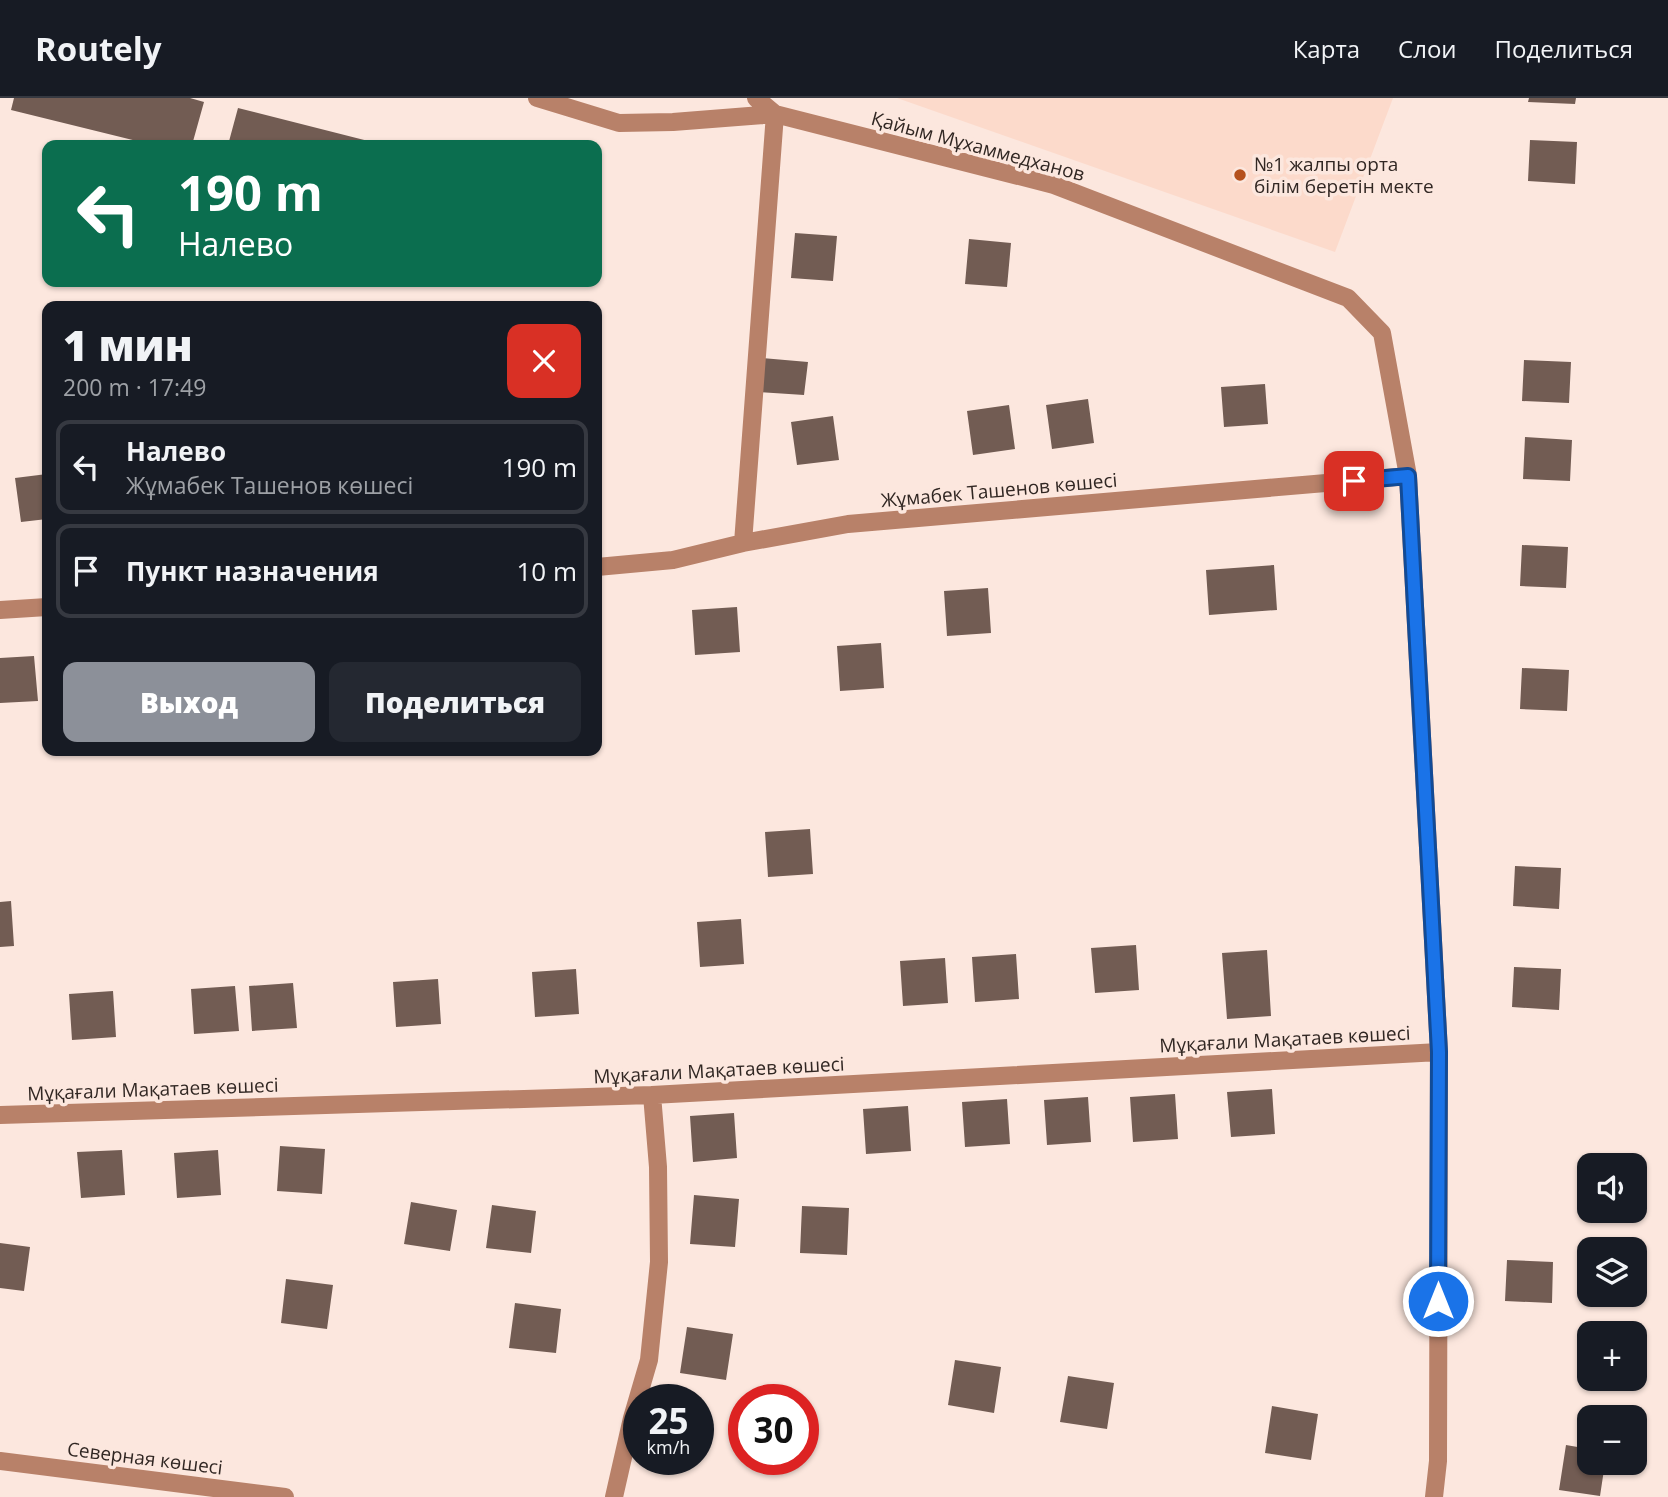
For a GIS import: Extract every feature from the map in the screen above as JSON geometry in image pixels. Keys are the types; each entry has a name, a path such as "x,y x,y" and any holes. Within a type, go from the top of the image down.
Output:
{"street":[{"name":"Қайым Мұхаммедханов","path":"537,98 619,123 673,122 775,114 1054,185 1348,298 1382,333 1408,476"},
{"path":"743,543 775,114 755,98"},
{"path":"1408,476 1439,1052 1438,1461 1434,1497"},
{"name":"Жұмабек Ташенов көшесі","path":"602,567 673,560 743,543 848,524 1408,476"},
{"path":"0,611 42,607"},
{"name":"Мұқағали Мақатаев көшесі","path":"0,1115 652,1095 1439,1052"},
{"path":"614,1497 649,1360 659,1262 658,1167 652,1095"},
{"name":"Северная көшесі","path":"0,1461 285,1497"}],"shaded area":[{"name":"№1 жалпы орта білім беретін мекте","path":"897,98 1393,98 1335,252"}],"building":[{"path":"14,98 190,98 204,102 193,140 133,140 11,110"},
{"path":"1529,98 1576,98 1575,104 1528,102"},
{"path":"238,108 364,140 229,140"},
{"path":"1530,140 1577,142 1575,184 1528,181"},
{"path":"795,233 837,236 833,281 791,278"},
{"path":"969,239 1011,243 1007,287 965,284"},
{"path":"761,358 808,362 804,395 758,392"},
{"path":"1524,360 1571,362 1569,403 1522,401"},
{"path":"1265,384 1268,424 1224,427 1221,387"},
{"path":"1088,399 1094,443 1052,449 1046,405"},
{"path":"1009,405 1015,449 973,455 967,411"},
{"path":"833,416 839,460 797,465 791,422"},
{"path":"1525,437 1572,440 1570,481 1523,479"},
{"path":"42,475 42,520 21,522 15,478"},
{"path":"1522,545 1568,547 1566,588 1520,586"},
{"path":"1274,565 1277,610 1209,615 1206,570"},
{"path":"988,588 991,633 947,636 944,591"},
{"path":"737,607 740,652 695,655 692,610"},
{"path":"881,643 884,688 840,691 837,646"},
{"path":"34,656 38,701 0,703 0,658"},
{"path":"1522,668 1569,670 1567,711 1520,709"},
{"path":"810,829 813,874 768,877 765,832"},
{"path":"1515,866 1561,868 1559,909 1513,906"},
{"path":"11,901 14,946 0,947 0,902"},
{"path":"741,919 744,964 700,967 697,922"},
{"path":"1136,945 1139,990 1095,993 1091,948"},
{"path":"1267,950 1271,1016 1227,1019 1222,953"},
{"path":"1016,954 1019,999 975,1002 972,957"},
{"path":"945,958 948,1003 903,1006 900,961"},
{"path":"1514,967 1561,969 1559,1010 1512,1007"},
{"path":"576,969 579,1014 535,1017 532,972"},
{"path":"438,979 441,1024 396,1027 393,982"},
{"path":"293,983 297,1028 252,1031 249,986"},
{"path":"235,986 239,1031 194,1034 191,989"},
{"path":"113,991 116,1037 72,1040 69,994"},
{"path":"1272,1089 1275,1134 1231,1137 1227,1092"},
{"path":"1175,1094 1178,1139 1133,1142 1130,1097"},
{"path":"1088,1097 1091,1142 1047,1145 1044,1100"},
{"path":"1007,1099 1010,1144 965,1147 962,1102"},
{"path":"908,1106 911,1151 866,1154 863,1109"},
{"path":"734,1113 737,1158 693,1162 690,1116"},
{"path":"280,1146 325,1149 322,1194 277,1191"},
{"path":"122,1150 125,1195 81,1198 77,1152"},
{"path":"218,1150 221,1195 177,1198 174,1153"},
{"path":"694,1195 739,1199 735,1247 690,1244"},
{"path":"411,1202 457,1210 450,1251 404,1244"},
{"path":"492,1205 536,1211 531,1253 486,1248"},
{"path":"802,1206 849,1208 847,1255 800,1253"},
{"path":"0,1243 30,1247 24,1291 0,1288"},
{"path":"1507,1260 1553,1262 1552,1303 1505,1301"},
{"path":"286,1279 333,1285 327,1329 281,1323"},
{"path":"515,1303 561,1309 556,1353 509,1348"},
{"path":"687,1327 733,1334 726,1380 680,1373"},
{"path":"955,1360 1001,1367 994,1413 948,1405"},
{"path":"1068,1376 1114,1383 1107,1429 1060,1422"},
{"path":"1272,1406 1318,1414 1311,1460 1265,1453"},
{"path":"1566,1445 1577,1447 1577,1475 1603,1475 1600,1496 1559,1490"}],"place":[{"name":"№1 жалпы орта білім беретін мекте","path":"1240,175"}],"route":[{"path":"1354,481 1408,476 1439,1052 1438,1301"}]}
